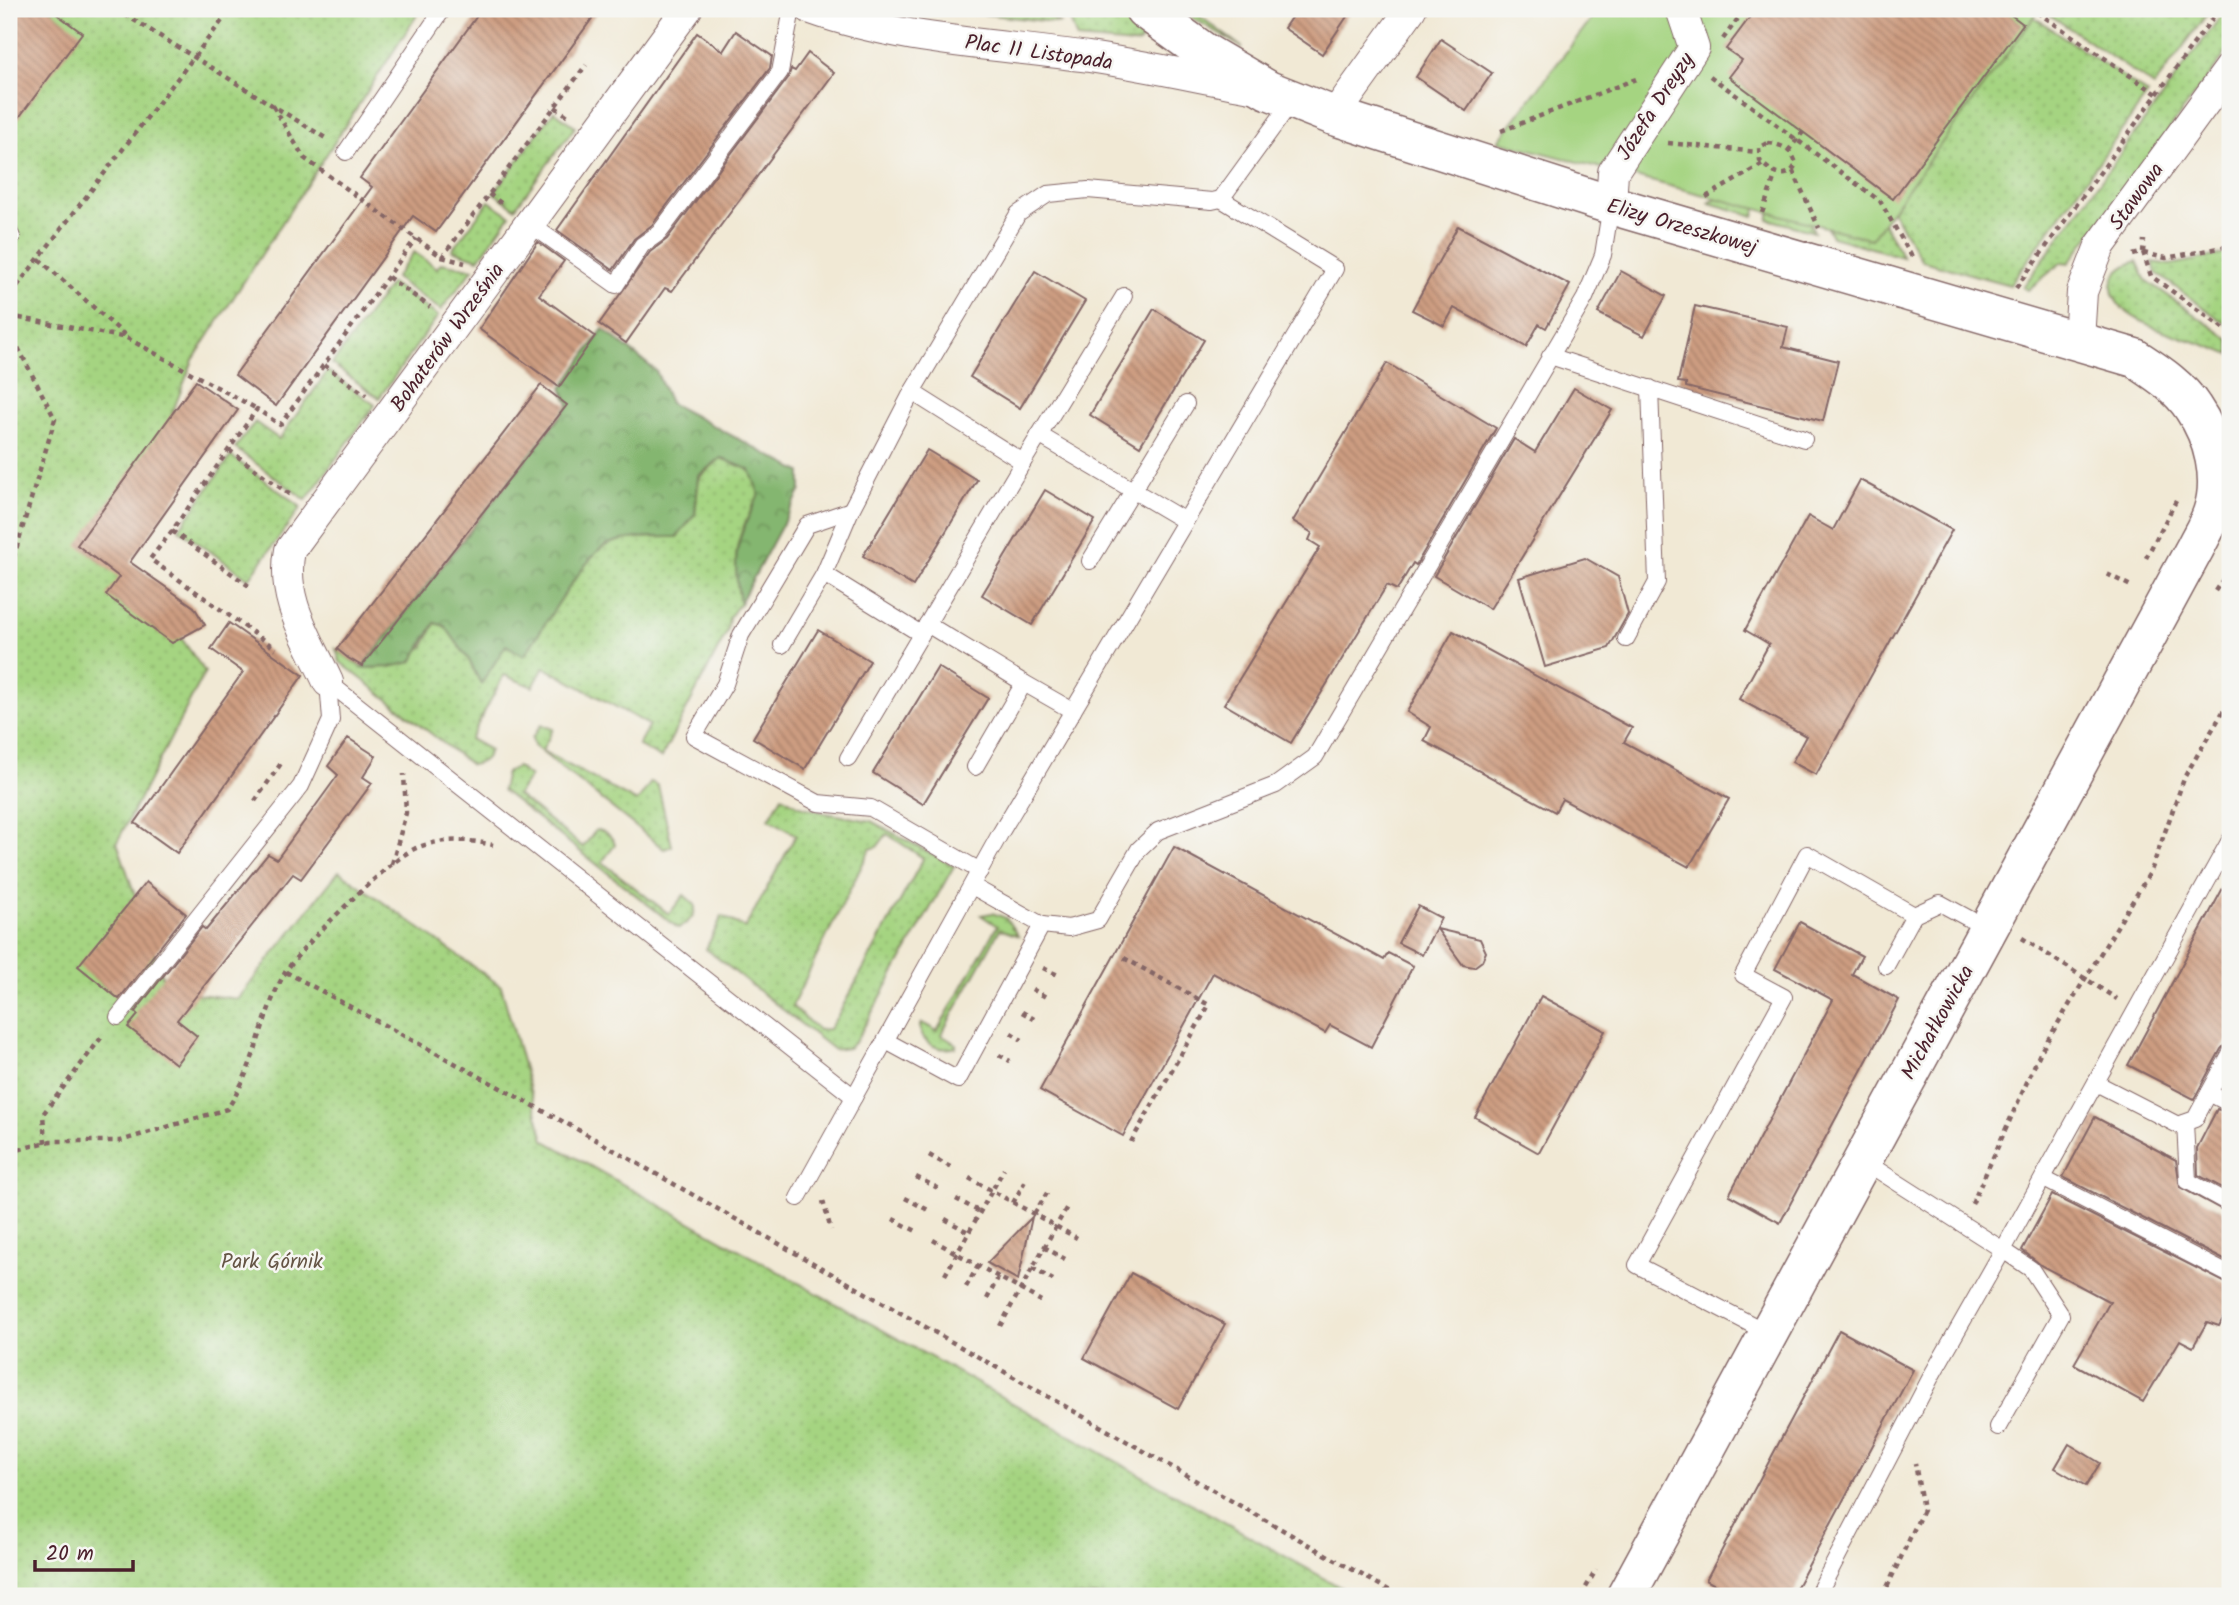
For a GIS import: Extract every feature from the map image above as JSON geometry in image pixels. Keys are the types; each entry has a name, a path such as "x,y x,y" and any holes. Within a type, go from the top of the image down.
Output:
{"street":[{"name":"Bohaterów Września","path":"328,682 289,596 285,574 290,550 687,9"},
{"name":"Plac 11 Listopada","path":"811,9 870,26 916,35 1088,57 1280,95"},
{"name":"Elizy Orzeszkowej","path":"1144,9 1205,52 1280,95 1334,116 1611,205 2135,358 2168,380 2220,438"},
{"path":"1334,116 1411,9"},
{"name":"Józefa Dreyzy","path":"1611,205 1613,172 1700,60 1681,9"},
{"name":"Stawowa","path":"2079,340 2082,292 2100,246 2230,68"},
{"name":"Michałkowicka","path":"1626,1596 1862,1160 2003,933 2213,511 2220,438"}],"lane":[{"path":"346,152 443,9"},
{"path":"530,224 616,285 642,244 659,233 780,72 792,9"},
{"path":"1221,199 1280,95"},
{"path":"782,645 824,575 851,510 912,392 1018,214 1048,194 1088,190 1212,201 1221,199 1335,269 980,870 798,1198"},
{"path":"972,886 1042,925 1069,928 1098,920 1139,849 1158,831 1276,785 1315,757 1585,298 1603,255 1611,205"},
{"path":"848,758 1124,296"},
{"path":"1550,356 1804,439"},
{"path":"1626,639 1657,582 1650,388"},
{"path":"912,392 1023,462"},
{"path":"1090,561 1186,404"},
{"path":"1039,435 1185,521"},
{"path":"851,510 807,525 741,635 725,684 694,736 818,803 871,808 980,870"},
{"path":"824,575 1073,711"},
{"path":"118,1017 301,786 331,720 328,682"},
{"path":"328,682 854,1097"},
{"path":"975,767 1024,684"},
{"path":"1816,1596 1933,1373 2044,1179 2230,839"},
{"path":"1768,1333 1637,1265 1784,997 1743,975 1807,855 1914,915"},
{"path":"1886,967 1914,915 1940,903 2003,933"},
{"path":"886,1041 958,1080 1042,925"},
{"path":"2096,1083 2178,1125 2195,1119 2230,1054"},
{"path":"2209,1093 2230,1104"},
{"path":"2185,1123 2188,1181 2230,1204"},
{"path":"1862,1160 2031,1269 2061,1315 1998,1427"},
{"path":"2044,1179 2230,1275"}],"path":[{"path":"116,9 315,132"},
{"path":"12,294 231,9"},
{"path":"2013,291 2220,9"},
{"path":"2037,12 2157,94"},
{"path":"1700,60 1797,140 1880,201 1917,267"},
{"path":"273,106 304,158 442,257 586,65"},
{"path":"1497,133 1640,78"},
{"path":"1788,151 1803,132"},
{"path":"1656,142 1758,152"},
{"path":"1793,171 1783,175 1763,164 1758,152 1761,145 1777,144 1796,160 1793,171 1824,238"},
{"path":"1696,202 1763,164"},
{"path":"1759,220 1776,173"},
{"path":"38,259 127,338 257,409 280,425 416,238"},
{"path":"2230,246 2166,258 2143,252 2151,276 2230,333"},
{"path":"388,277 456,326"},
{"path":"9,316 127,338"},
{"path":"9,330 55,419 9,573"},
{"path":"324,365 392,413"},
{"path":"257,409 150,559 279,651"},
{"path":"229,450 317,514"},
{"path":"2143,564 2178,496"},
{"path":"172,531 249,586"},
{"path":"2107,574 2131,586"},
{"path":"2127,598 2137,575"},
{"path":"1963,1224 2041,1051 2151,871 2185,776 2230,700"},
{"path":"251,805 290,751"},
{"path":"391,865 406,813 407,797 402,769"},
{"path":"9,1152 45,1143 120,1141 226,1109 243,1083 286,972 305,947 391,865 415,849 457,840 498,846"},
{"path":"2003,933 2136,1011"},
{"path":"1124,958 1209,1005 1131,1142"},
{"path":"286,972 584,1133 1399,1596"},
{"path":"45,1143 43,1114 118,1017"},
{"path":"929,1155 952,1168"},
{"path":"945,1275 1004,1169"},
{"path":"916,1177 940,1189"},
{"path":"969,1178 1077,1238"},
{"path":"1013,1203 1025,1181"},
{"path":"1034,1214 1046,1193"},
{"path":"905,1198 928,1210"},
{"path":"956,1199 980,1213"},
{"path":"1000,1326 1068,1205"},
{"path":"893,1219 916,1231"},
{"path":"945,1219 969,1233"},
{"path":"933,1241 1041,1301"},
{"path":"1044,1247 1065,1259"},
{"path":"966,1287 978,1266"},
{"path":"1032,1268 1053,1280"},
{"path":"986,1299 998,1278"},
{"path":"1884,1596 1923,1510 1914,1458"}],"green space":[{"name":"Park Górnik","path":"9,9 421,9 193,360 119,549 205,672 117,842 167,990 238,999 339,871 501,986 544,1140 1356,1596 9,1596"},
{"path":"942,9 1038,9 1061,23"},
{"path":"1066,9 1119,9 1150,31 1139,43 1134,44 1077,39"},
{"path":"1178,9 1190,9 1243,48"},
{"path":"1599,9 2040,9 1871,239 1498,141"},
{"path":"2041,9 2211,9 2154,86"},
{"path":"2226,9 2230,9 2230,48 2069,263 2062,262 2028,290 2023,287"},
{"path":"2034,17 2148,94 2010,285 1922,261 1892,210"},
{"path":"554,111 575,127 515,208 494,193"},
{"path":"1738,185 1759,200 1754,216 1709,203"},
{"path":"489,201 510,215 479,259 452,250"},
{"path":"1772,207 1808,219 1814,232 1768,219"},
{"path":"1878,214 1903,257 1832,237 1824,220"},
{"path":"414,252 437,268 441,263 473,269 441,310 395,278"},
{"path":"2230,253 2230,327 2156,273 2153,262 2170,265"},
{"path":"2137,261 2145,279 2230,340 2230,355 2142,322 2116,301 2112,287 2114,277 2120,270"},
{"path":"391,283 438,316 379,398 332,364"},
{"path":"603,329 656,371 670,403 801,472 801,490 740,603 736,557 745,524 759,494 750,470 721,458 698,476 695,514 677,537 629,539 603,547 573,581 524,656 506,645 481,684 469,660 445,626 435,623 412,662 390,667 362,668 569,405 562,388"},
{"path":"328,371 375,405 306,500 235,448 255,422 279,439"},
{"path":"231,456 301,507 249,579 179,529"},
{"path":"721,458 750,470 759,494 737,546 736,570 740,603 729,618 727,632 661,758 638,745 649,725 544,667 533,687 504,675 470,739 490,750 483,761 471,765 340,662 336,649 362,668 390,667 424,646 435,623 445,626 469,660 481,684 506,645 524,656 573,581 603,547 629,539 677,537 695,514 699,478"},
{"path":"541,725 553,729 542,751 637,802 651,782 658,786 672,846 664,849 534,746 532,738"},
{"path":"517,767 530,777 517,795 583,847 596,830 608,834 615,845 602,862 669,914 684,895 695,905 691,919 678,928 502,790 506,772"},
{"path":"782,796 800,806 871,821 954,866 856,1041 848,1048 834,1050 706,949 722,916 745,928 796,835 769,819","holes":["887,834 923,858 837,1017 829,1029 818,1030 792,1006 870,849 877,847"]},
{"path":"992,913 1006,918 1018,936 1000,929 941,1035 956,1044 956,1047 932,1045 923,1037 920,1025 922,1023 937,1031 997,926 981,915"}],"building":[{"path":"9,9 50,9 82,33 9,131"},
{"path":"482,9 599,9 436,232 413,216 276,406 235,375 372,187 360,178"},
{"path":"1297,9 1352,9 1322,54 1284,28"},
{"path":"1756,9 2003,9 2023,24 1893,199 1729,77 1742,60 1726,49"},
{"path":"736,31 772,56 770,68 652,225 634,239 613,270 557,230 697,33 723,51"},
{"path":"1441,39 1492,73 1466,111 1416,77"},
{"path":"808,53 834,73 672,291 665,288 626,343 599,324 650,252 667,239 788,78 791,69 795,71"},
{"path":"1458,226 1570,285 1546,328 1539,324 1526,347 1454,308 1444,326 1412,310"},
{"path":"538,242 564,261 539,295 595,336 559,387 479,329"},
{"path":"1035,271 1085,301 1020,408 970,377"},
{"path":"1621,271 1666,296 1644,336 1598,313"},
{"path":"1695,306 1788,327 1783,347 1838,361 1823,421 1686,387 1686,383 1678,382"},
{"path":"1154,309 1204,340 1140,446 1090,415"},
{"path":"1387,363 1496,428 1416,565 1413,563 1397,590 1387,585 1291,743 1224,704 1320,547 1309,540 1312,533 1293,521"},
{"path":"196,381 238,410 130,562 194,607 205,625 172,643 106,595 119,577 77,545"},
{"path":"541,385 567,405 362,666 348,658 337,649"},
{"path":"1574,388 1612,410 1490,609 1434,576 1514,439 1535,452"},
{"path":"927,450 977,480 913,586 863,556"},
{"path":"1860,480 1952,530 1816,775 1792,762 1806,736 1739,699 1769,644 1745,630 1808,516 1833,530"},
{"path":"1045,490 1095,520 1032,625 982,595"},
{"path":"1585,558 1618,577 1628,614 1609,648 1545,667 1519,578"},
{"path":"229,623 303,675 177,853 135,823 243,672 211,649"},
{"path":"818,630 870,661 805,769 753,738"},
{"path":"1453,631 1632,728 1624,742 1729,799 1689,867 1562,799 1555,812 1424,741 1431,727 1407,712"},
{"path":"938,667 988,698 923,804 873,773"},
{"path":"348,738 376,756 363,777 372,783 301,879 293,874 177,1020 197,1036 176,1064 128,1027 138,1015 135,1012 202,927 206,930 268,854 277,859 338,775 328,766"},
{"path":"1174,847 1384,960 1388,953 1413,966 1371,1047 1330,1025 1325,1033 1213,973 1123,1136 1040,1090"},
{"path":"2230,875 2230,1039 2221,1049 2194,1099 2128,1065"},
{"path":"146,882 186,914 119,999 78,966"},
{"path":"1418,906 1441,918 1422,955 1398,943"},
{"path":"1800,922 1862,956 1852,974 1899,1000 1780,1223 1729,1195 1833,1000 1775,969"},
{"path":"1437,929 1480,939 1486,952 1482,961 1474,967 1463,965"},
{"path":"1541,996 1605,1031 1539,1153 1475,1117"},
{"path":"2217,1109 2230,1114 2230,1192 2198,1175 2197,1148"},
{"path":"2095,1117 2176,1160 2180,1187 2230,1214 2230,1263 2063,1177"},
{"path":"2052,1195 2230,1285 2230,1305 2219,1326 2207,1322 2193,1347 2180,1340 2143,1402 2074,1364 2110,1302 2042,1266 2022,1250"},
{"path":"1032,1217 1018,1280 987,1263"},
{"path":"1131,1273 1225,1324 1178,1409 1084,1358"},
{"path":"1839,1330 1913,1370 1792,1596 1735,1596 1706,1580"},
{"path":"2069,1444 2100,1463 2086,1486 2055,1468"}]}
